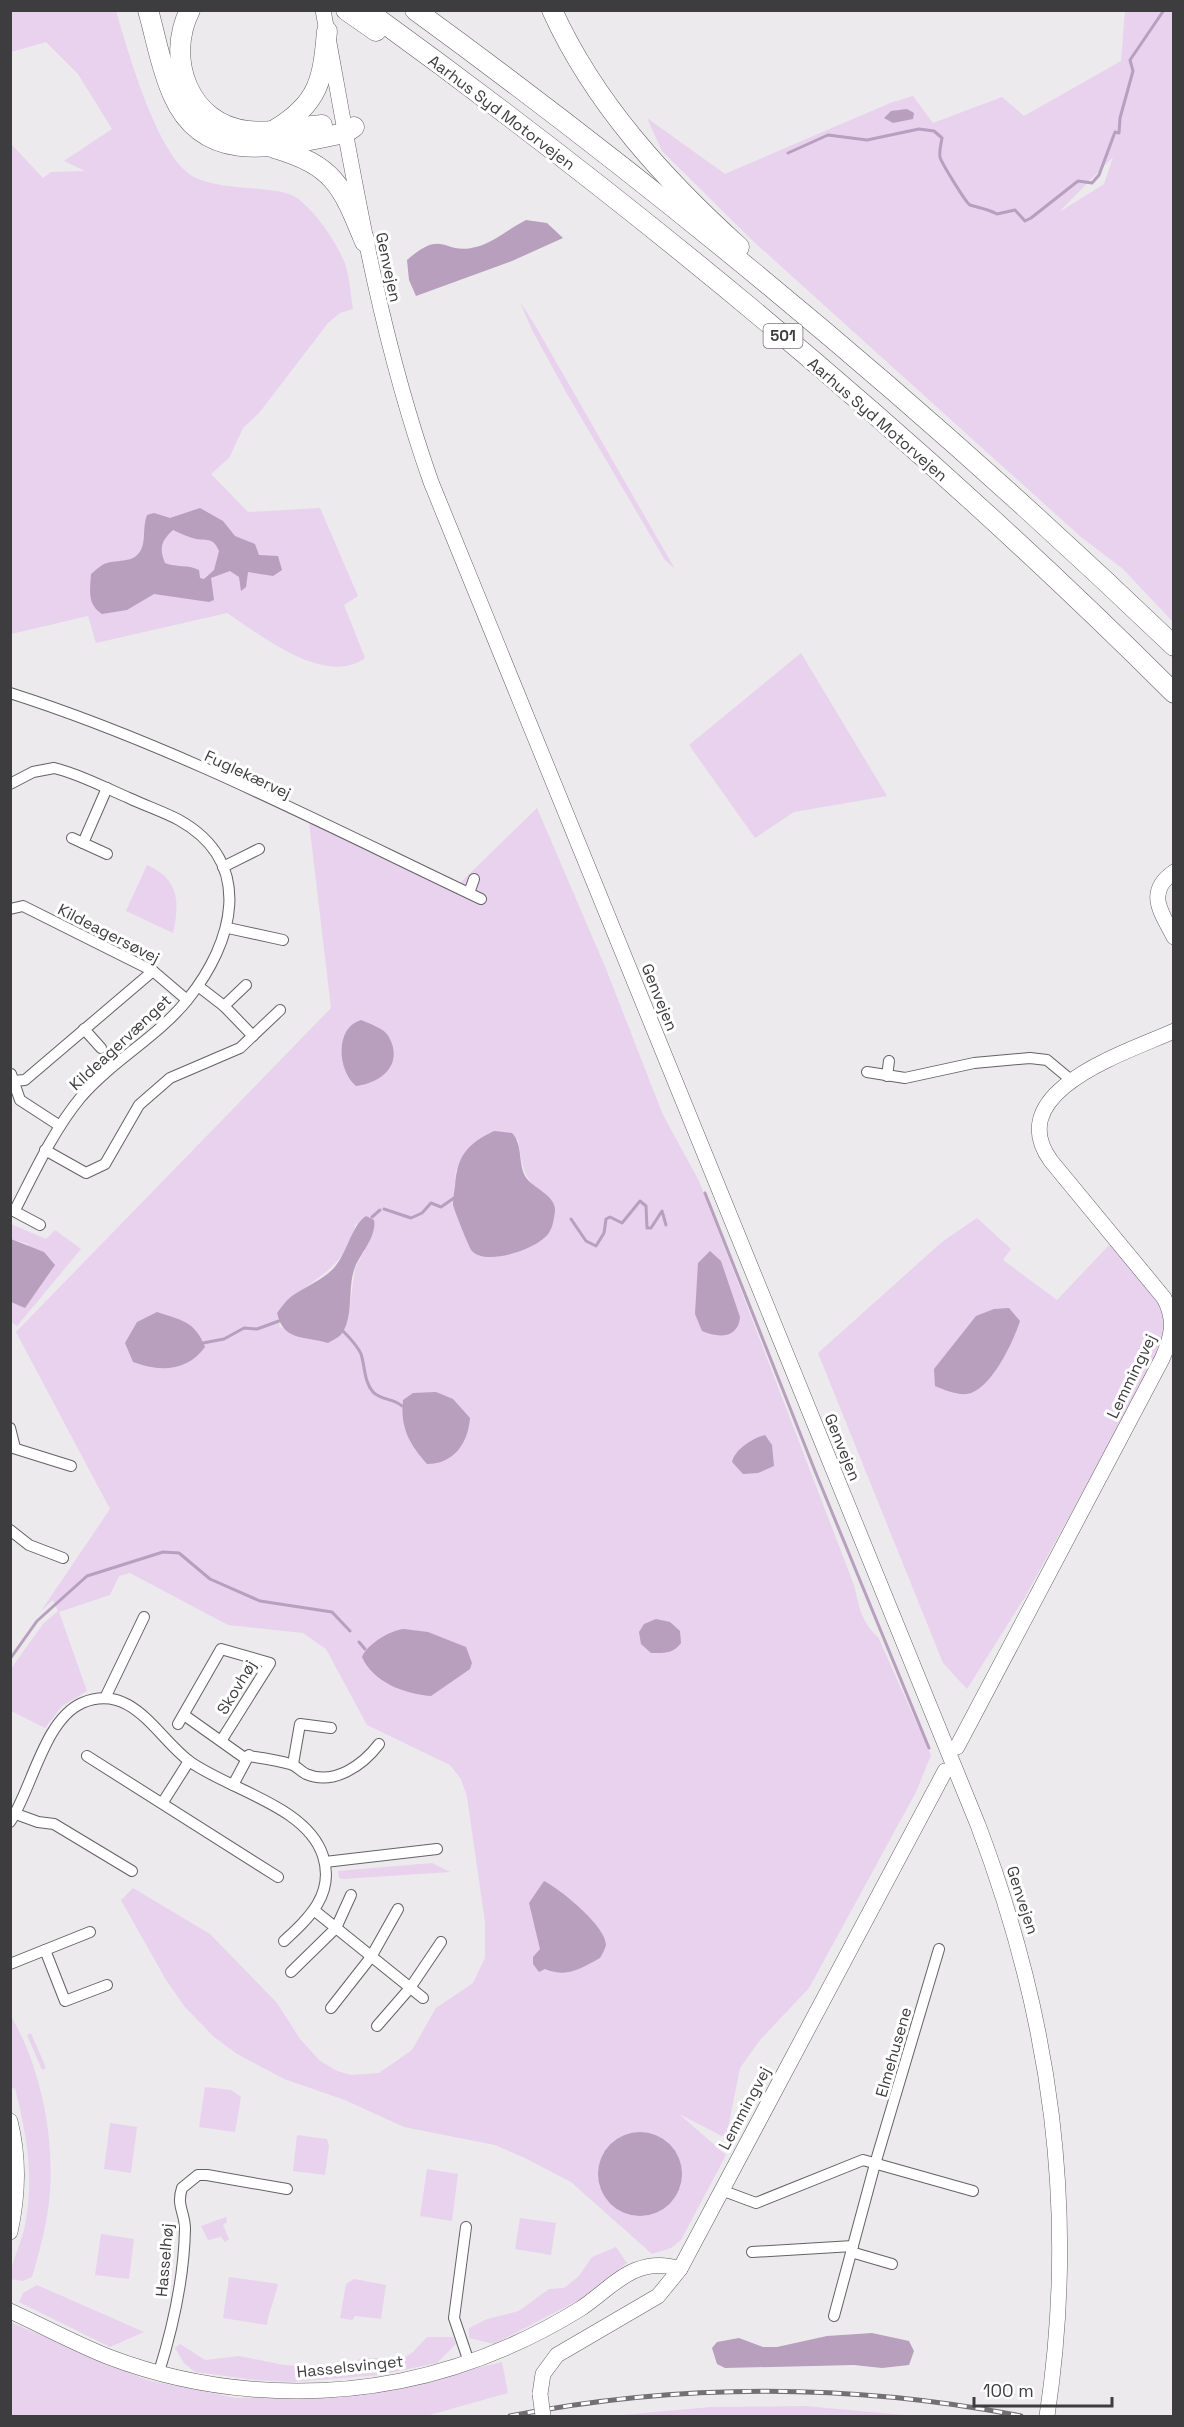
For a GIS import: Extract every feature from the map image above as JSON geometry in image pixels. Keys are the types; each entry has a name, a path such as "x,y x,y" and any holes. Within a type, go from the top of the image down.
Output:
{"highway":[{"path":"148,10 173,96 190,121 217,141 232,146 347,128"},
{"path":"190,10 179,38 179,57 183,77 190,94 202,109 220,123 273,139 311,161 333,179 349,203 365,242"},
{"path":"346,10 488,112 569,162"},
{"name":"Aarhus Syd Motorvejen","path":"366,10 569,162 789,341 936,469 1173,693"},
{"name":"Aarhus Syd Motorvejen","path":"415,10 683,216 845,351 982,468 1079,555 1173,646"},
{"path":"552,10 586,72 654,164 696,208 832,330 845,351"},
{"path":"273,139 311,99 321,76 327,31"}],"street":[{"name":"Genvejen","path":"323,10 347,128 392,319 449,524"},
{"name":"Genvejen","path":"333,10 347,128 365,242 379,311 413,431 978,1825 1008,1910 1028,1977 1043,2048 1058,2168 1060,2276 1056,2346 1047,2416"},
{"name":"Fuglekærvej","path":"10,693 108,728 203,769 481,899"},
{"name":"Kildeagervænget","path":"11,782 33,772 54,768 180,820 214,850 224,867 229,887 228,928 220,948 198,986 150,1037 115,1064 89,1089 60,1126 13,1210"},
{"path":"83,843 106,788"},
{"path":"72,838 107,854"},
{"path":"224,867 259,849"},
{"path":"1173,872 1162,882 1157,892 1160,910 1173,937"},
{"path":"469,893 474,879"},
{"name":"Kildeagersøvej","path":"10,909 23,906 153,971 187,1000"},
{"path":"228,928 283,940"},
{"path":"60,1126 20,1100 12,1078 25,1080 153,971"},
{"path":"224,1006 246,985"},
{"path":"198,986 224,1006 253,1036"},
{"path":"45,1150 86,1173 105,1164 139,1105 170,1078 240,1048 280,1010"},
{"path":"84,1029 101,1048"},
{"name":"Lemmingvej","path":"957,1747 1162,1359 1172,1330 1168,1306 1158,1290 1042,1149 1038,1133 1041,1118 1055,1095 1071,1080 1173,1031"},
{"path":"867,1072 905,1078 974,1063 1030,1058 1047,1060 1071,1080"},
{"path":"887,1076 889,1061"},
{"path":"13,1210 40,1225"},
{"path":"10,1428 13,1447 71,1466"},
{"path":"10,1530 29,1545 63,1558"},
{"path":"105,1698 144,1617"},
{"name":"Skovhøj","path":"221,1741 270,1663 221,1649 181,1720 221,1741 249,1755 293,1764 306,1774 327,1777 340,1775 356,1766 379,1744"},
{"path":"132,1871 54,1824 13,1818 59,1723 79,1704 105,1698 127,1703 139,1710 189,1761 307,1828 320,1848 325,1862 325,1890 315,1911 284,1941"},
{"path":"293,1764 300,1724 331,1728"},
{"path":"233,1785 249,1755"},
{"path":"87,1756 163,1802 278,1877"},
{"path":"163,1802 189,1761"},
{"name":"Lemmingvej","path":"543,2416 540,2394 543,2374 557,2355 653,2299 680,2269 945,1772"},
{"path":"325,1862 437,1849"},
{"path":"291,1972 336,1928 351,1895"},
{"path":"331,2008 371,1956 398,1909"},
{"path":"315,1911 423,1998"},
{"path":"10,1964 90,1932"},
{"path":"377,2026 410,1988 441,1942"},
{"name":"Elmehusene","path":"834,2316 875,2164 939,1949"},
{"path":"45,1950 65,2001 107,1985"},
{"path":"10,2121 15,2138 16,2177 10,2232"},
{"path":"721,2190 756,2203 863,2160 973,2191"},
{"name":"Hasselhøj","path":"159,2372 172,2325 183,2245 185,2227 178,2206 182,2188 198,2175 207,2175 287,2189"},
{"path":"466,2226 454,2318 469,2362"},
{"path":"752,2252 852,2249 892,2264"},
{"name":"Hasselsvinget","path":"10,2311 109,2357 159,2372 233,2387 315,2391 400,2381 469,2362 556,2323 637,2270 654,2265 680,2269"}],"shaded area":[{"path":"11,11 116,11 136,76 156,126 181,166 194,177 204,181 279,192 297,198 314,214 336,245 347,269 353,309 340,313 328,323 259,413 243,428 229,458 211,474 248,512 320,508 358,596 344,605 365,658 349,665 331,666 313,663 275,645 227,613 96,643 88,616 11,634 10,143 43,178 51,172 85,171 64,161 112,129 78,74 46,42 11,52"},
{"path":"1125,11 1173,11 1173,622 1123,569 1081,537 753,241 662,151 647,118 725,174 890,103 913,96 933,123 1002,97 1024,116 1121,61","holes":["1113,157 1104,184 1061,211"]},
{"path":"907,109 914,113 913,119 893,123 884,118 891,111"},
{"path":"526,220 547,223 563,238 512,261 416,296 409,280 407,260 419,250 437,244 465,249 476,247"},
{"path":"520,302 675,569 665,560 566,392 532,330"},
{"path":"200,508 223,521 235,536 255,544 259,555 278,556 282,570 273,576 248,572 246,587 241,591 239,577 230,571 211,578 214,600 209,602 154,594 127,610 102,614 92,601 91,574 105,564 133,558 137,555 143,544 147,515 154,513 170,518","holes":["173,530 196,539 210,540 217,547 219,551 214,570 204,579 200,578 199,570 195,568 165,563 162,545"]},
{"path":"801,653 887,796 794,812 755,838 689,745"},
{"path":"537,808 606,969 663,1115 699,1181 854,1585 862,1613 878,1637 931,1755 916,1792 809,1988 760,2040 740,2068 726,2138 679,2114 726,2155 681,2240 671,2248 652,2254 571,2182 525,2158 495,2145 404,2127 345,2100 284,2079 237,2054 214,2037 185,2007 166,1980 121,1900 133,1888 210,1934 277,2003 300,2039 320,2061 337,2071 351,2075 379,2073 412,2050 436,2008 473,1983 485,1958 485,1922 467,1797 461,1779 450,1765 367,1725 326,1649 303,1633 228,1625 130,1573 119,1576 110,1595 59,1612 87,1691 62,1706 45,1728 11,1711 10,1670 43,1624 58,1611 53,1600 41,1611 110,1509 16,1332 331,1008 309,822 453,890","holes":["518,1139 521,1158 529,1180 550,1198 462,1224 453,1206 456,1170","356,1222 365,1250 355,1268 348,1320 342,1334 328,1343 280,1327 277,1313 300,1291 324,1274 344,1253"]},
{"path":"147,865 166,877 175,893 176,911 173,933 126,911"},
{"path":"361,1020 387,1034 394,1056 388,1071 381,1077 356,1086 345,1070 342,1050 346,1032"},
{"path":"494,1131 512,1133 518,1143 525,1176 551,1199 555,1209 550,1231 536,1244 513,1253 489,1257 472,1251 453,1203 456,1176 461,1159 470,1146"},
{"path":"366,1216 374,1220 373,1232 355,1267 348,1317 343,1332 328,1343 289,1333 284,1329 277,1313 290,1298 332,1270 342,1256 356,1227"},
{"path":"977,1218 1011,1249 1003,1260 1057,1300 1112,1242 1164,1306 1165,1341 1025,1597 967,1689 943,1663 818,1353 942,1242"},
{"path":"11,1224 46,1239 55,1230 81,1249 17,1326 11,1322 10,1302 26,1307 28,1244 11,1239"},
{"path":"11,1239 44,1252 55,1265 25,1308 11,1302"},
{"path":"710,1251 721,1261 740,1317 735,1329 726,1335 714,1335 702,1331 695,1314 698,1263"},
{"path":"1009,1308 1020,1321 1000,1364 984,1384 976,1391 967,1394 955,1393 935,1386 934,1369 976,1316 994,1309"},
{"path":"157,1312 186,1323 197,1332 205,1347 198,1355 172,1368 153,1367 133,1362 125,1343 137,1322"},
{"path":"436,1392 453,1399 470,1418 469,1427 463,1444 452,1456 437,1463 427,1464 407,1435 403,1419 403,1400 413,1393"},
{"path":"765,1435 772,1445 774,1466 758,1473 743,1474 732,1462 734,1457 745,1445"},
{"path":"656,1619 670,1622 680,1631 681,1643 675,1649 664,1653 651,1653 641,1644 639,1632 644,1624"},
{"path":"404,1629 428,1632 466,1647 472,1663 470,1669 431,1696 410,1693 390,1685 367,1666 362,1657 369,1647 380,1639"},
{"path":"432,1863 450,1872 343,1879 339,1878 338,1871"},
{"path":"544,1881 571,1900 599,1928 606,1945 600,1958 580,1969 560,1973 545,1969 539,1972 533,1964 533,1957 540,1949 529,1903"},
{"path":"11,2016 30,2056 37,2078 50,2147 50,2192 46,2224 32,2277 23,2281 10,2279 24,2230 29,2194 28,2159 23,2124 15,2088 11,2089"},
{"path":"31,2033 46,2068 42,2070 27,2035"},
{"path":"205,2087 231,2090 241,2097 235,2132 199,2127"},
{"path":"110,2123 137,2127 131,2173 104,2169"},
{"path":"632,2132 648,2132 664,2139 675,2150 682,2166 679,2190 670,2204 648,2216 632,2216 616,2209 605,2198 598,2182 598,2166 605,2150 616,2139"},
{"path":"297,2135 327,2139 329,2146 325,2175 293,2171"},
{"path":"427,2169 458,2174 452,2221 420,2216"},
{"path":"226,2217 227,2222 223,2225 229,2239 225,2242 221,2237 208,2240 201,2226"},
{"path":"520,2218 556,2223 551,2255 515,2249"},
{"path":"101,2234 134,2239 129,2279 95,2275"},
{"path":"616,2247 627,2263 579,2300 494,2344 469,2338 469,2328 487,2319 519,2311 549,2289 564,2288 579,2276 592,2257"},
{"path":"229,2277 278,2284 267,2325 223,2318"},
{"path":"354,2279 386,2285 381,2319 355,2316 352,2320 340,2318 346,2284"},
{"path":"37,2285 144,2332 110,2347 19,2302 23,2293"},
{"path":"10,2322 147,2380 236,2398 370,2394 502,2362 508,2393 426,2416 11,2416"},
{"path":"872,2333 909,2341 914,2351 909,2365 882,2368 854,2365 725,2368 717,2364 712,2348 717,2342 739,2338 763,2347 777,2347 827,2336"},
{"path":"427,2337 453,2337 456,2344 437,2363 379,2375 294,2382 255,2380 195,2372 184,2363 175,2348 180,2344 205,2360 239,2356 284,2365 341,2367 362,2358 404,2358"},
{"path":"805,2406 915,2416 611,2416 711,2407"}],"waterway":[{"path":"788,153 828,135 867,140 919,129 934,131 942,138 941,160 970,205 997,214 1015,210 1025,221 1078,181 1092,183 1099,175 1115,132 1119,133 1120,118 1133,71 1130,60 1164,10"},
{"path":"705,1193 815,1471 929,1748"},
{"path":"384,1209 411,1218 422,1213 431,1203 441,1207 454,1198"},
{"path":"571,1219 586,1241 596,1246 604,1233 606,1219 610,1217 622,1223 640,1201 646,1206 647,1228 651,1228 662,1211 666,1225"},
{"path":"372,1217 380,1210"},
{"path":"203,1343 224,1339 244,1328 257,1329 279,1321"},
{"path":"343,1331 361,1354 366,1379 373,1392 402,1406"},
{"path":"10,1659 37,1621 87,1576 163,1552 179,1553 210,1579 260,1601 332,1612 350,1631"},
{"path":"359,1642 365,1649"}],"railway":[{"path":"510,2416 637,2397 766,2391 894,2397 1021,2416"}]}
